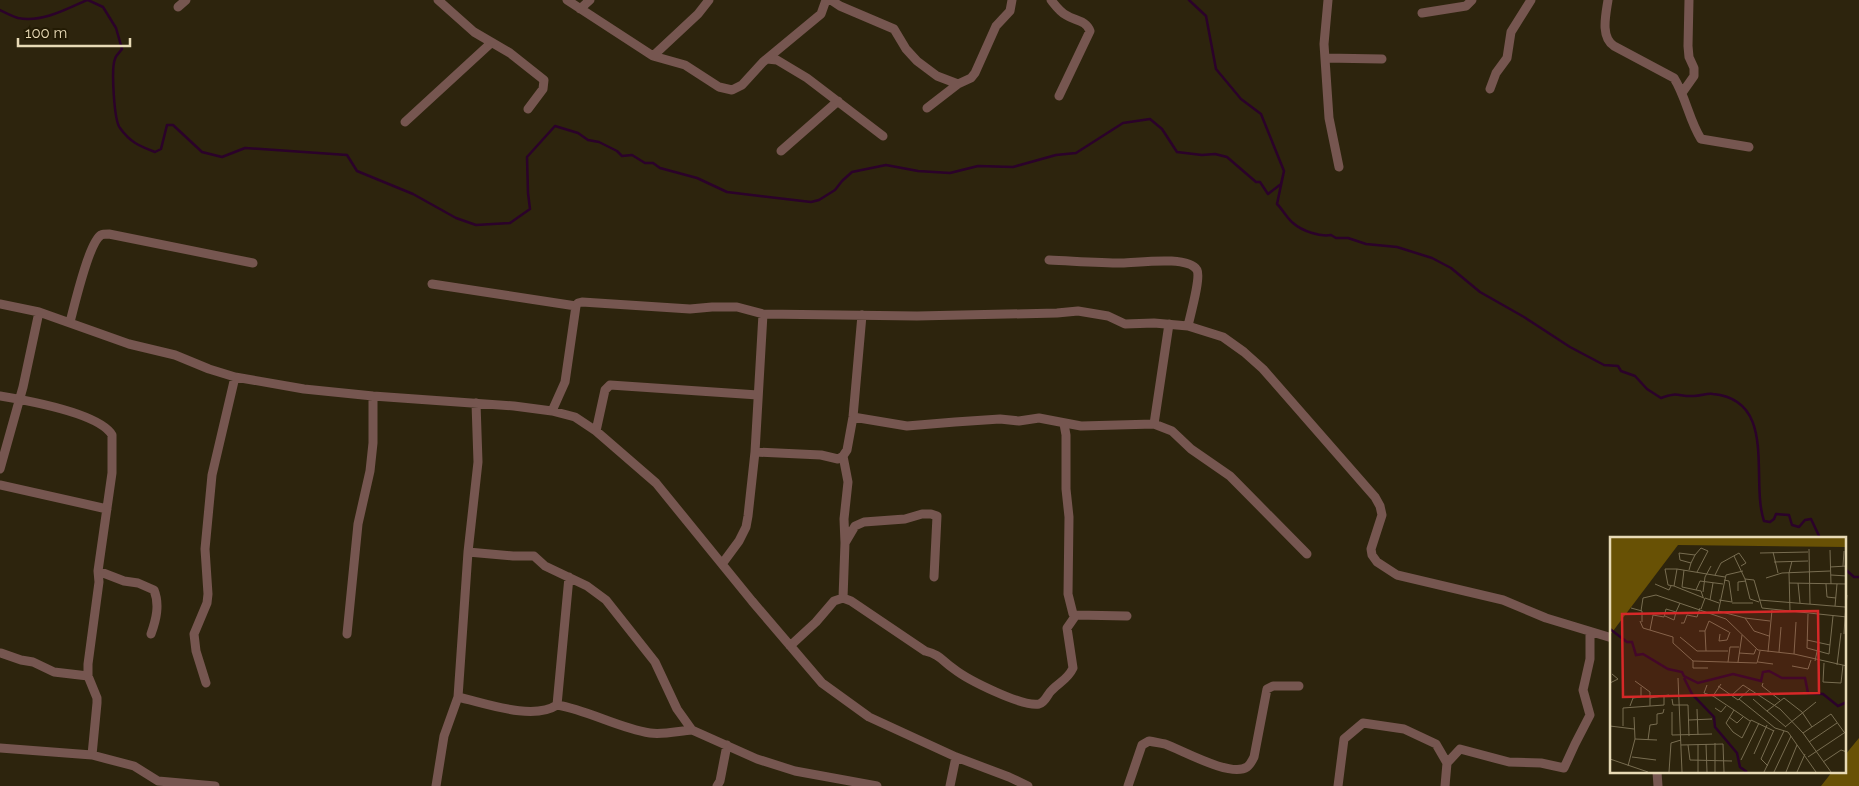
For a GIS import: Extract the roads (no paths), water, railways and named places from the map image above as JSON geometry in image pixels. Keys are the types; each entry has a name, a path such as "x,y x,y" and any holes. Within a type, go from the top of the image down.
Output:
{"street":[{"path":"178,7 186,0"},
{"path":"438,0 474,32 510,53 544,80 543,88 528,109"},
{"path":"567,0 653,56 686,65 719,87 732,90 742,85 767,59 821,14 826,0"},
{"path":"580,9 590,0"},
{"path":"653,56 698,14 709,0"},
{"path":"831,0 840,6 894,30 906,49 917,61 937,76 958,84"},
{"path":"927,108 958,84 970,78 975,72 996,26 1010,11 1012,0"},
{"path":"1051,0 1066,15 1089,26 1090,31 1059,96"},
{"path":"1328,0 1324,44 1329,118 1339,167"},
{"path":"1422,13 1466,6 1472,0"},
{"path":"1490,90 1496,73 1507,58 1512,32 1531,0"},
{"path":"1608,0 1605,27 1608,40 1611,44 1674,78 1700,139 1749,147"},
{"path":"1682,93 1694,76 1694,68 1689,57 1688,46 1689,0"},
{"path":"405,122 491,43"},
{"path":"1325,58 1382,59"},
{"path":"767,59 777,60 807,78 883,136"},
{"path":"781,151 838,101"},
{"path":"70,322 86,265 95,241 101,235 108,234 253,263"},
{"path":"1049,260 1123,263 1143,260 1189,264 1195,267 1198,276 1188,326"},
{"path":"432,284 576,306"},
{"path":"552,411 565,382 576,306 582,302 690,309 737,307 763,314 862,315 1078,311 1108,316 1125,324 1154,322 1188,326 1223,337 1263,369 1374,498 1380,506 1382,515 1371,549 1372,555 1377,562 1397,575 1503,600 1546,618 1610,637"},
{"path":"0,304 39,312 129,344 174,355 234,377 304,389 514,406 552,411 576,417 596,431 656,484 822,683 869,717 956,757 1028,786"},
{"path":"0,469 19,399 39,312"},
{"path":"722,564 740,541 746,527 749,510 755,452 763,314"},
{"path":"755,452 821,455 838,458 848,450 854,417 862,315"},
{"path":"1154,424 1169,324"},
{"path":"206,683 196,651 194,634 207,603 208,586 205,549 212,475 234,377"},
{"path":"596,431 605,390 610,385 758,395"},
{"path":"0,396 55,407 92,420 112,434 112,473 98,571 99,582 91,634 88,676 97,698 92,755"},
{"path":"347,634 358,524 370,471 373,444 373,396"},
{"path":"436,786 444,736 458,697 468,552 478,462 476,403"},
{"path":"854,417 907,426 1000,419 1019,421 1039,418 1081,426 1154,424 1172,431 1191,449 1201,454 1230,476 1306,554"},
{"path":"1064,424 1069,517 1068,594 1072,614 1127,616"},
{"path":"842,456 848,482 844,519 843,598"},
{"path":"0,485 107,509"},
{"path":"845,543 855,526 864,522 905,519 931,514 938,516 934,577"},
{"path":"468,552 534,556 545,566 587,586 606,600 655,662 677,709 692,730"},
{"path":"98,571 154,590 157,596 156,619 151,634"},
{"path":"458,697 519,712 552,709 557,705 569,577"},
{"path":"790,646 816,622 834,601 843,598 925,651 936,654 953,669 974,682 1005,696 1035,704 1044,701 1051,690 1062,683 1073,668 1067,628 1076,615"},
{"path":"1447,763 1460,749 1509,762 1541,763 1564,768 1590,715 1583,690 1590,659 1590,632"},
{"path":"2,653 33,662 54,672 88,676"},
{"path":"1128,786 1142,745 1149,740 1165,744 1200,760 1226,768 1241,770 1249,766 1254,758 1268,689 1273,686 1299,686"},
{"path":"557,705 651,733 692,730 757,759 795,771 877,786"},
{"path":"1338,786 1344,739 1363,723 1404,729 1436,744 1447,763 1445,786"},
{"path":"717,786 720,781 727,745"},
{"path":"0,748 92,755 134,766 158,781 215,786"},
{"path":"950,786 956,757"}],"waterway":[{"path":"0,10 18,18 36,19 54,14 87,0"},
{"path":"88,0 103,7 116,28 122,49 116,56 113,73 116,116 120,128 135,143 155,152 161,149 167,125 173,125 202,152 222,157 245,148 347,155 357,171 413,194 456,218 476,225 510,223 530,209 527,157 555,126 578,133 588,140 599,142 617,151 622,156 632,155 645,163 653,163 660,168 697,178 727,192 811,202 819,200 835,190 852,172 886,165 918,171 950,173 978,166 1013,167 1056,155 1076,153 1123,123 1150,119 1162,129 1177,152 1202,155 1215,154 1227,157 1256,182 1260,182 1268,194 1281,184 1284,171 1277,204 1291,221 1301,229 1311,233 1331,235 1336,238 1348,238 1366,244 1397,247 1432,258 1451,268 1480,292 1524,317 1570,347 1604,365 1618,366 1621,371 1635,376 1647,389 1661,398 1675,395 1694,396 1711,394 1733,399 1746,411 1754,426 1758,444 1760,504 1764,521 1770,522 1776,514 1789,515 1792,525 1799,527 1805,520 1811,519 1820,537"},
{"path":"1189,0 1206,16 1216,69 1241,99 1261,114 1284,171"},
{"path":"1846,570 1854,577 1859,577"}]}
